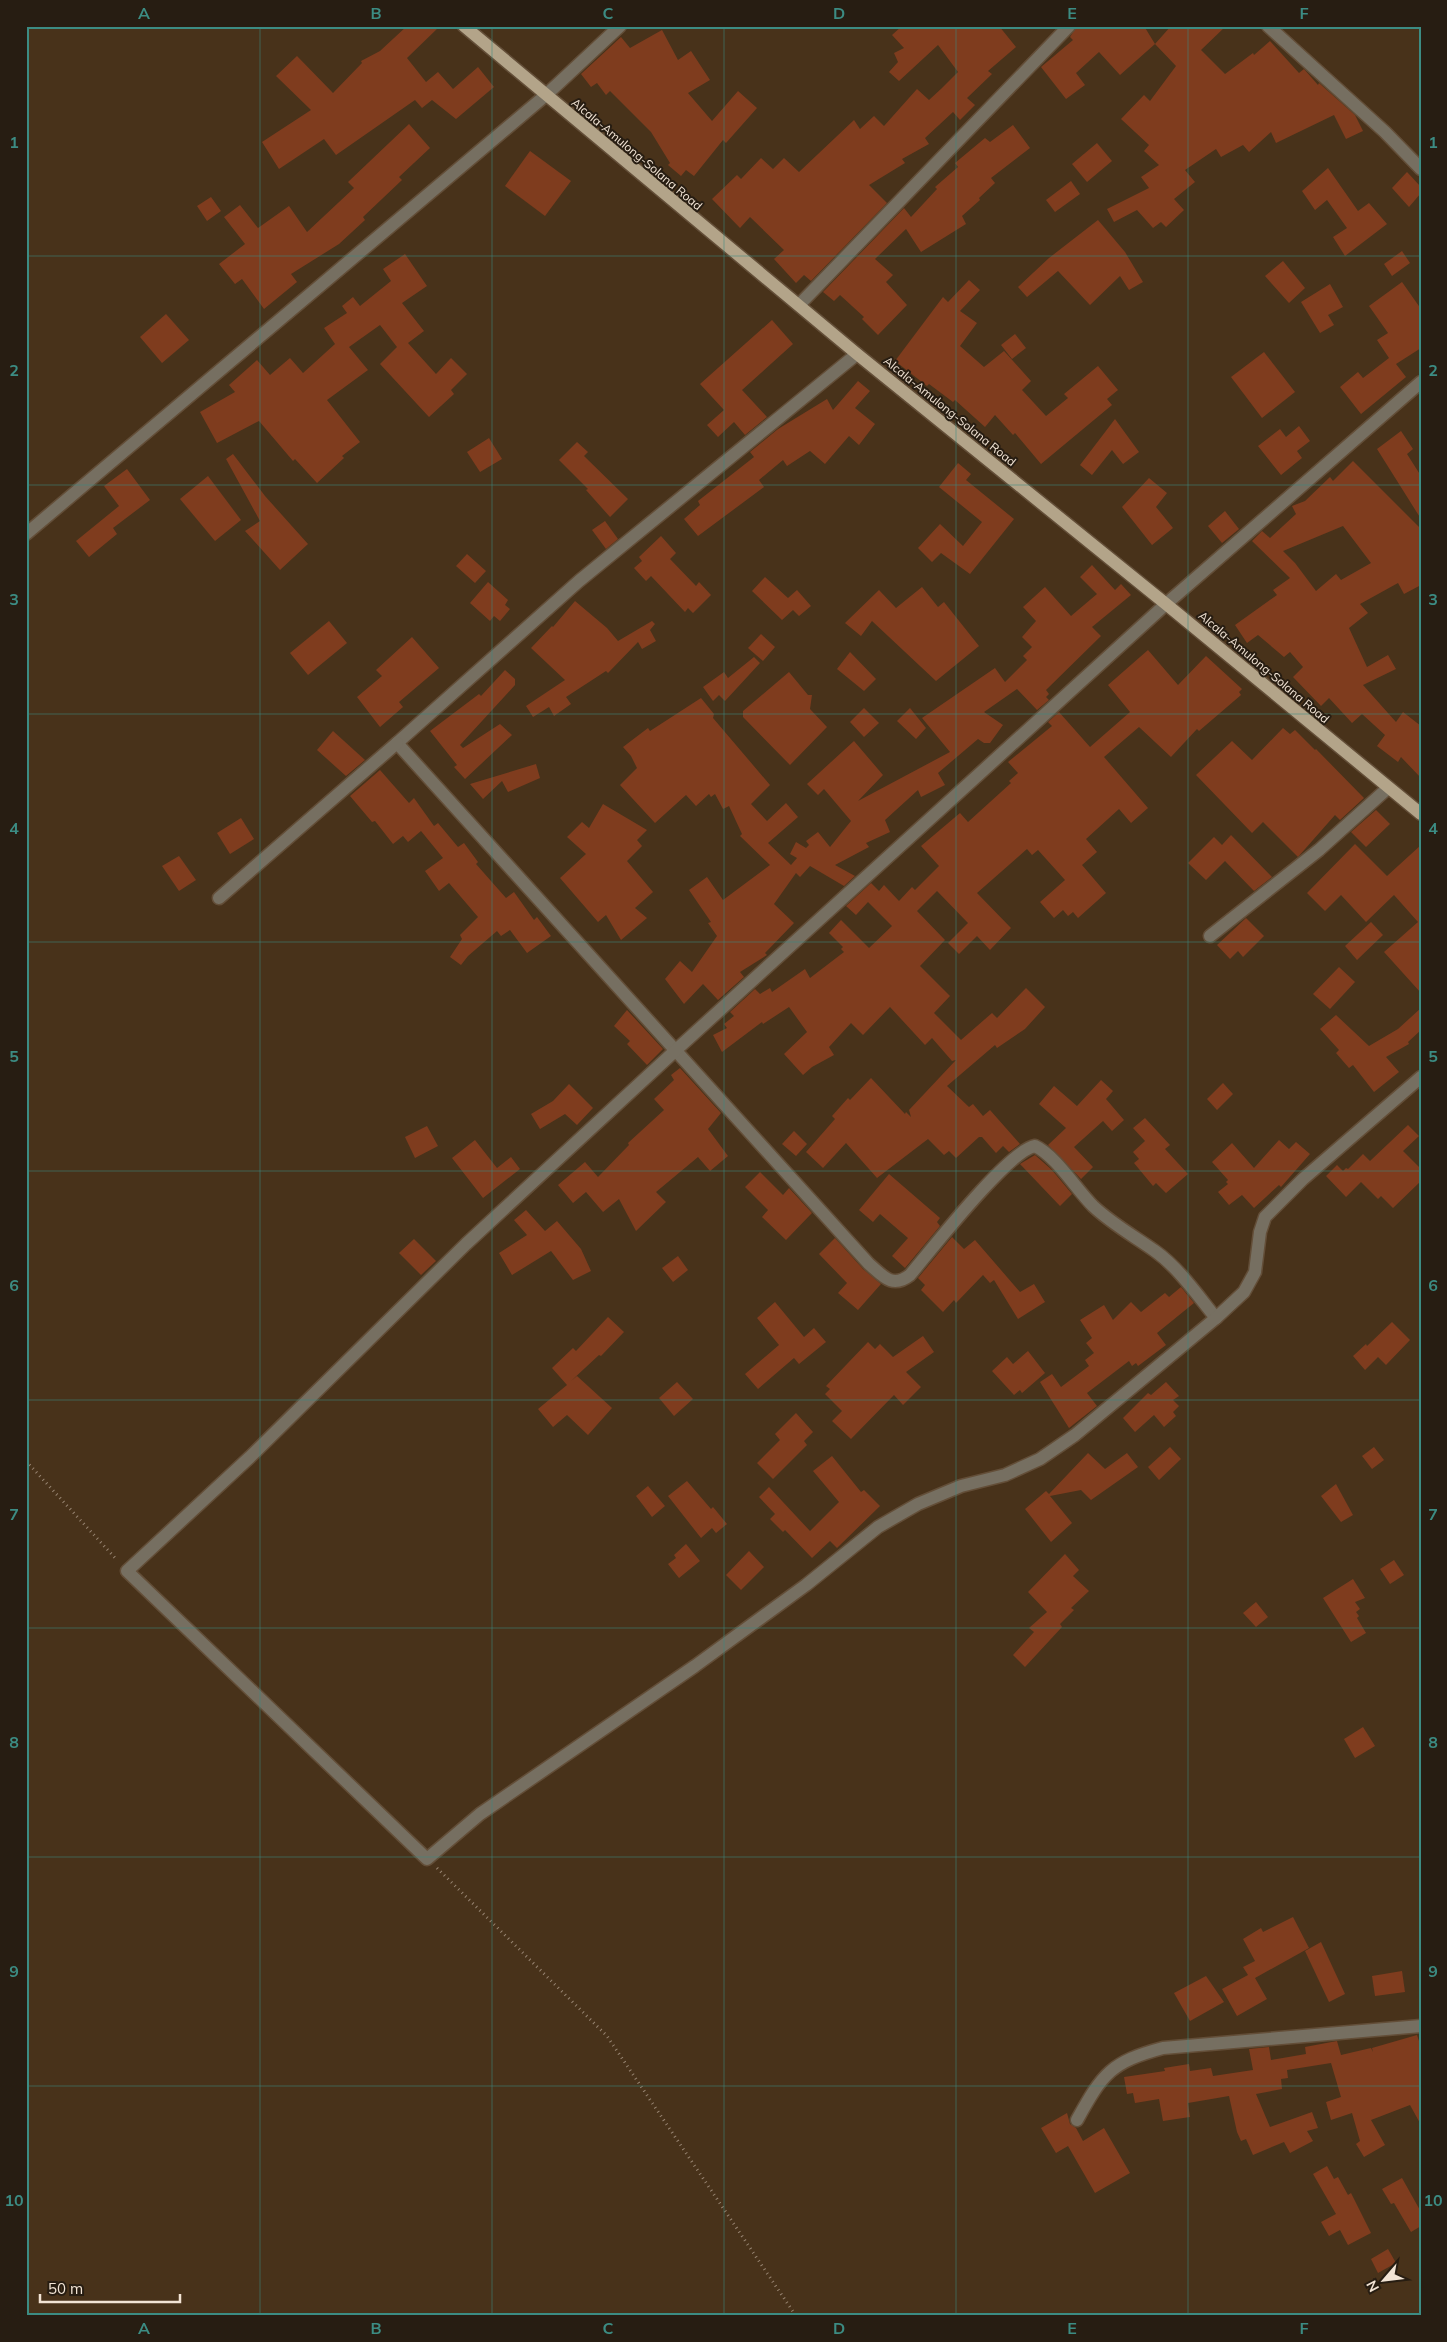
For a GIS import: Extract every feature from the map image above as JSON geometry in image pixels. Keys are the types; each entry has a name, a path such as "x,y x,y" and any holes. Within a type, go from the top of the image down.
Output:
{"main road":[{"name":"Alcala-Amulong-Solana Road","path":"464,26 857,354 1166,604 1421,814"}],"street":[{"path":"26,534 546,95 620,26"},
{"path":"798,305 1069,26"},
{"path":"1268,26 1385,132 1421,169"},
{"path":"219,898 579,581 857,354"},
{"path":"1421,382 1166,604 676,1050 466,1244 250,1456 127,1571 427,1859 480,1814 703,1660 806,1585 878,1527 918,1504 961,1486 1005,1475 1040,1460 1075,1435 1216,1318 1244,1292 1255,1272 1260,1232 1265,1217 1303,1179 1421,1077"},
{"path":"397,743 869,1264 892,1281 898,1282 910,1275 984,1189 1020,1152 1035,1146 1050,1158 1093,1206 1116,1226 1156,1252 1176,1271 1216,1318"},
{"path":"1210,936 1319,850 1388,788"},
{"path":"1077,2120 1095,2088 1112,2069 1133,2056 1163,2048 1421,2026"}],"path":[{"path":"26,1462 127,1571"},
{"path":"427,1859 607,2036 796,2316"}],"building":[{"path":"407,26 440,26 407,58 426,82 438,72 453,89 478,67 494,87 456,119 432,100 422,108 415,100 336,155 324,139 279,169 262,142 311,110 276,76 297,56 333,93 362,63 361,61 380,51"},
{"path":"902,26 999,26 1016,47 988,71 992,74 967,98 975,105 960,120 953,112 925,138 929,144 902,159 905,163 869,185 887,203 811,281 804,275 796,283 774,259 784,250 750,217 740,228 712,199 737,175 741,179 761,158 773,169 784,158 799,172 854,120 860,129 874,116 884,126 917,89 929,100 958,72 938,45 899,81 889,72 898,62 894,53 904,48 892,35"},
{"path":"1077,26 1144,26 1155,44 1120,75 1099,52 1076,73 1085,85 1066,99 1041,67 1073,40 1070,37"},
{"path":"1171,26 1226,26 1201,50 1225,74 1253,53 1254,55 1270,41 1299,73 1304,69 1318,85 1319,83 1355,115 1363,131 1346,139 1334,115 1276,143 1271,132 1249,152 1243,145 1221,157 1216,149 1185,170 1195,182 1174,199 1184,210 1166,227 1161,222 1153,228 1137,210 1114,222 1107,209 1149,188 1141,177 1159,165 1144,151 1149,145 1121,119 1144,95 1150,101 1176,66 1155,44"},
{"path":"662,30 678,60 691,51 710,80 688,93 712,121 738,91 757,108 726,143 723,140 694,176 686,170 681,176 668,165 670,163 651,132 610,91 606,95 597,83 591,87 581,74 621,37 630,48"},
{"path":"409,124 430,148 399,177 402,180 363,217 365,220 339,244 291,274 297,282 264,309 242,279 235,284 219,264 245,244 224,217 240,205 258,228 289,206 307,232 354,188 348,182"},
{"path":"1013,125 1030,148 991,178 995,183 962,216 966,224 921,252 906,229 875,259 893,275 886,282 907,305 878,335 862,319 864,317 840,295 834,301 823,292 904,208 911,217 937,189 935,187 958,167 955,163 985,138 990,142"},
{"path":"1097,143 1112,161 1087,182 1072,164"},
{"path":"530,151 571,181 545,216 505,186"},
{"path":"1328,168 1358,211 1369,203 1387,224 1345,256 1333,237 1347,228 1327,200 1315,210 1302,191"},
{"path":"1407,172 1421,187 1421,193 1409,207 1392,188"},
{"path":"1071,181 1080,194 1055,212 1046,200"},
{"path":"211,197 221,211 207,221 197,206"},
{"path":"1098,220 1125,252 1143,282 1129,290 1120,276 1090,305 1058,271 1027,297 1018,287 1049,258"},
{"path":"1402,251 1410,263 1392,276 1384,264"},
{"path":"405,254 427,286 402,303 424,331 408,343 436,374 451,358 467,374 451,390 454,394 429,417 380,364 397,347 380,325 349,347 368,370 327,400 360,442 342,456 344,458 317,483 295,459 293,461 259,421 217,443 200,412 235,392 229,385 257,360 270,375 290,358 303,373 335,344 324,328 347,313 342,306 353,297 360,306 391,281 383,269"},
{"path":"1283,261 1305,288 1289,303 1265,276"},
{"path":"969,280 980,290 960,311 977,323 960,346 984,367 1004,351 1031,381 1022,390 1046,416 1068,398 1064,394 1098,366 1118,390 1107,399 1112,405 1041,464 1015,433 1013,435 995,415 985,427 955,400 953,402 929,384 927,386 895,361 943,297 948,302"},
{"path":"1402,282 1421,309 1421,348 1396,364 1406,377 1361,414 1340,387 1358,372 1363,378 1389,358 1377,340 1388,333 1369,306"},
{"path":"1330,284 1343,307 1328,315 1334,325 1320,333 1301,302"},
{"path":"166,314 189,340 162,363 140,337"},
{"path":"772,320 793,344 742,390 767,417 745,435 734,422 718,437 707,425 724,410 700,384"},
{"path":"1015,334 1026,348 1012,359 1001,345"},
{"path":"1264,352 1295,392 1262,418 1231,377"},
{"path":"858,381 870,391 855,408 875,424 859,445 849,436 825,464 810,451 787,466 783,460 759,480 764,487 698,536 684,519 700,505 698,501 754,457 750,452 778,429 827,399 833,410"},
{"path":"1115,419 1139,452 1123,464 1112,450 1092,475 1080,465"},
{"path":"1299,426 1310,441 1297,451 1302,458 1281,475 1258,446 1280,429 1286,437"},
{"path":"1401,431 1413,449 1407,454 1421,476 1421,519 1377,449"},
{"path":"489,438 502,459 480,472 467,452"},
{"path":"577,442 588,452 584,456 628,499 610,517 586,490 588,489 559,460"},
{"path":"233,454 265,496 308,544 280,570 245,531 260,521 226,459"},
{"path":"1353,461 1421,529 1421,585 1404,594 1398,583 1360,604 1368,613 1349,628 1367,667 1388,655 1396,669 1363,685 1396,722 1403,712 1421,726 1421,778 1401,757 1398,762 1377,746 1385,735 1362,714 1352,723 1329,698 1321,706 1293,677 1303,667 1290,652 1284,657 1258,635 1247,643 1235,625 1277,595 1273,590 1290,578 1252,541 1262,531 1270,538 1296,514 1292,506 1305,501 1330,477 1333,481","holes":["1343,526 1371,563 1341,580 1336,574 1316,591 1295,563 1283,551"]},
{"path":"958,463 971,474 966,480 1014,519 970,574 941,553 932,562 918,548 940,524 963,546 982,522 939,487"},
{"path":"127,469 150,500 113,528 117,534 89,557 76,541 119,506 104,486"},
{"path":"208,476 241,520 215,541 180,499"},
{"path":"1149,478 1167,493 1156,507 1173,528 1152,545 1122,507"},
{"path":"1225,511 1239,529 1222,543 1208,526"},
{"path":"605,521 618,539 606,549 592,530"},
{"path":"661,536 676,553 670,559 696,586 699,582 711,595 693,613 688,608 685,612 651,576 646,581 634,568 642,561 639,557"},
{"path":"467,554 486,571 475,583 456,566"},
{"path":"1092,565 1115,590 1121,584 1131,595 1092,627 1101,636 1046,690 1049,694 1046,697 1049,700 1037,710 1017,689 984,712 1003,725 990,743 984,743 978,739 938,773 945,785 921,797 918,790 885,820 890,832 866,843 869,847 835,865 855,876 844,886 810,866 800,877 796,873 774,904 794,923 765,953 767,955 740,972 744,977 718,1000 703,984 684,1004 665,979 680,961 692,972 717,936 708,923 711,922 689,890 707,877 723,900 770,865 740,836 742,834 729,806 723,809 715,794 711,797 709,794 696,806 686,795 655,823 620,785 637,768 631,756 623,747 648,728 650,731 701,698 714,714 713,718 770,785 751,804 767,821 786,803 798,817 768,843 791,865 797,858 790,854 796,842 806,848 809,845 806,841 818,832 830,847 851,821 824,789 818,795 807,784 854,741 883,775 858,801 950,752 922,718 995,668 1005,682 1027,660 1023,656 1032,647 1022,637 1036,621 1023,607 1045,587 1071,616 1097,594 1080,577"},
{"path":"765,577 788,598 797,590 811,606 799,616 793,610 782,620 752,591"},
{"path":"488,582 508,600 505,605 510,609 500,621 494,616 490,621 470,603"},
{"path":"922,587 938,607 944,602 979,646 936,681 872,621 861,636 845,623 879,590 896,608"},
{"path":"575,601 607,628 618,641 652,621 655,624 650,630 656,641 642,649 638,642 608,673 606,671 566,697 571,704 554,716 549,707 533,717 526,706 565,680 531,648 553,627"},
{"path":"329,621 347,643 308,675 290,653"},
{"path":"761,634 775,647 763,661 748,648"},
{"path":"412,637 439,668 399,702 403,707 380,727 357,697 382,676 376,670"},
{"path":"1148,650 1178,685 1206,656 1242,689 1239,692 1241,695 1199,731 1197,729 1171,757 1139,727 1104,757 1148,808 1131,823 1119,809 1086,839 1097,852 1082,865 1106,893 1078,918 1073,912 1068,916 1063,910 1054,918 1040,902 1065,880 1038,850 1032,855 1027,849 977,893 1011,928 990,950 977,936 959,954 948,943 968,923 937,891 917,911 945,940 920,966 950,996 934,1013 961,1040 992,1013 997,1018 1026,988 1045,1007 1025,1029 997,1048 995,1045 947,1086 969,1107 973,1104 983,1116 990,1110 1020,1144 1009,1152 1003,1146 996,1153 982,1137 979,1137 956,1158 949,1151 944,1155 928,1139 877,1178 846,1143 823,1168 806,1152 835,1119 832,1116 848,1098 850,1100 871,1078 905,1114 906,1112 911,1117 909,1110 956,1060 952,1061 932,1038 925,1045 890,1007 863,1035 851,1023 829,1047 834,1055 812,1067 803,1075 784,1054 807,1032 789,1007 763,1024 762,1022 722,1052 713,1035 727,1028 724,1024 734,1016 730,1012 755,989 760,994 770,988 772,992 805,969 810,978 844,952 841,949 843,947 829,933 841,920 869,948 892,926 868,902 856,915 846,906 871,883 879,891 884,885 899,901 912,887 915,890 939,866 921,846 960,813 968,822 1011,783 1009,781 1018,773 1008,762 1052,726 1048,722 1059,712 1090,747 1130,712 1108,685"},
{"path":"850,652 876,679 864,691 837,669"},
{"path":"754,657 760,663 725,701 719,695 713,701 703,687 724,672 728,678"},
{"path":"505,670 515,679 515,685 460,745 463,748 500,724 512,735 465,779 454,767 457,765 430,731 479,694 481,696"},
{"path":"789,672 808,695 812,695 810,709 827,727 790,765 743,717 743,711"},
{"path":"864,708 879,723 864,737 850,722"},
{"path":"910,708 926,728 916,739 897,721"},
{"path":"1283,728 1290,734 1295,730 1364,798 1340,820 1335,815 1298,857 1263,822 1252,833 1196,775 1232,741 1252,760"},
{"path":"333,731 365,760 346,776 317,750"},
{"path":"536,764 540,778 508,792 502,781 483,799 470,784"},
{"path":"380,770 409,803 414,798 434,826 438,823 458,847 464,843 478,862 476,864 506,898 514,892 534,920 537,917 551,936 527,953 510,930 501,936 497,931 468,956 461,965 450,957 462,939 460,935 478,917 449,883 439,891 425,871 443,858 421,831 408,842 403,836 393,844 375,821 372,822 350,796"},
{"path":"603,804 647,830 637,840 642,846 627,861 653,892 635,908 647,918 621,940 606,915 598,922 560,878 586,854 567,837 582,822 589,828"},
{"path":"1376,810 1390,824 1366,847 1351,832"},
{"path":"241,818 254,839 230,854 217,833"},
{"path":"1231,835 1272,877 1254,891 1225,861 1206,880 1188,863 1214,837 1222,845"},
{"path":"1355,844 1387,876 1421,845 1421,993 1384,952 1418,922 1394,895 1366,922 1341,895 1325,911 1307,893"},
{"path":"179,856 196,880 179,891 162,866"},
{"path":"1246,918 1264,936 1243,957 1238,951 1230,959 1217,945"},
{"path":"1371,922 1383,935 1357,960 1345,946"},
{"path":"1339,967 1355,982 1330,1009 1313,994"},
{"path":"1421,1008 1421,1030 1408,1042 1409,1044 1386,1057 1399,1072 1374,1092 1353,1065 1349,1068 1336,1053 1339,1050 1320,1029 1336,1015 1369,1046 1398,1029"},
{"path":"627,1010 663,1049 647,1065 627,1044 630,1041 614,1026"},
{"path":"680,1068 721,1113 708,1129 728,1156 710,1171 698,1157 656,1192 666,1202 636,1231 619,1199 603,1212 586,1192 573,1203 558,1185 585,1162 598,1177 629,1145 628,1143 664,1110 654,1099 674,1080 671,1075"},
{"path":"1101,1080 1113,1091 1106,1099 1124,1120 1112,1131 1103,1121 1074,1147 1093,1167 1081,1179 1048,1145 1066,1128 1039,1104 1054,1086 1077,1106"},
{"path":"1223,1083 1233,1094 1217,1110 1207,1099"},
{"path":"569,1084 593,1108 577,1125 565,1114 540,1129 531,1114 553,1101"},
{"path":"1145,1118 1170,1145 1165,1149 1188,1174 1166,1193 1156,1183 1153,1186 1134,1163 1139,1159 1133,1152 1145,1141 1133,1128"},
{"path":"1408,1125 1419,1136 1403,1151 1421,1169 1421,1181 1393,1208 1381,1196 1378,1199 1361,1182 1346,1197 1326,1176 1337,1165 1343,1171 1346,1168 1348,1169 1363,1154 1370,1161"},
{"path":"427,1126 438,1146 415,1158 405,1137"},
{"path":"794,1131 807,1144 796,1156 782,1144"},
{"path":"475,1140 497,1168 511,1157 520,1169 483,1198 452,1158"},
{"path":"1279,1140 1289,1149 1296,1142 1310,1154 1281,1187 1279,1185 1254,1208 1242,1195 1229,1205 1218,1192 1228,1184 1226,1182 1228,1180 1212,1162 1232,1143 1254,1168"},
{"path":"1035,1155 1052,1170 1072,1194 1060,1206 1020,1164"},
{"path":"760,1172 783,1195 789,1188 812,1213 786,1240 762,1217 768,1210 745,1187"},
{"path":"889,1174 940,1218 937,1222 940,1226 905,1268 892,1256 908,1238 880,1214 873,1222 859,1210"},
{"path":"526,1210 545,1231 557,1221 581,1249 591,1271 573,1280 551,1251 512,1275 499,1253 527,1235 514,1220"},
{"path":"952,1237 964,1249 975,1240 1020,1292 1034,1284 1045,1302 1018,1319 994,1280 990,1283 983,1275 956,1303 954,1300 943,1312 921,1290 925,1285 918,1278"},
{"path":"835,1238 863,1269 881,1284 858,1310 838,1293 847,1283 819,1254"},
{"path":"414,1239 436,1261 421,1275 399,1253"},
{"path":"678,1256 688,1270 673,1282 662,1268"},
{"path":"1181,1287 1194,1303 1157,1333 1166,1345 1138,1366 1136,1363 1132,1366 1129,1361 1087,1393 1097,1406 1069,1428 1040,1382 1052,1374 1061,1387 1089,1366 1085,1360 1094,1353 1086,1343 1092,1338 1080,1320 1104,1305 1113,1320 1131,1302 1141,1312 1165,1293 1169,1297"},
{"path":"775,1302 804,1337 814,1328 826,1342 799,1364 794,1358 758,1389 745,1374 779,1345 757,1318"},
{"path":"608,1317 624,1332 601,1356 599,1355 571,1381 577,1376 612,1408 588,1435 567,1415 553,1427 538,1409 567,1385 552,1368 573,1348 576,1351"},
{"path":"1392,1322 1410,1340 1386,1365 1378,1357 1365,1370 1353,1356 1366,1344 1367,1346"},
{"path":"923,1336 934,1352 906,1372 921,1387 903,1405 894,1395 851,1439 832,1421 842,1411 825,1394 830,1389 826,1386 868,1342 875,1349 880,1344 893,1357"},
{"path":"1028,1351 1045,1373 1022,1393 1020,1390 1014,1395 992,1371 1007,1357 1013,1364"},
{"path":"677,1382 693,1399 674,1416 659,1398"},
{"path":"1166,1382 1179,1396 1173,1400 1179,1406 1173,1412 1176,1416 1164,1427 1154,1415 1135,1432 1123,1418 1148,1393 1151,1395"},
{"path":"796,1413 813,1432 804,1441 807,1445 773,1479 757,1463 780,1440 775,1434"},
{"path":"1170,1447 1181,1459 1159,1480 1148,1467"},
{"path":"1374,1447 1384,1460 1372,1469 1362,1456"},
{"path":"1088,1453 1105,1469 1127,1453 1138,1467 1091,1500 1081,1490 1050,1496 1072,1523 1051,1542 1025,1509 1046,1491 1049,1494"},
{"path":"832,1456 861,1492 864,1490 880,1506 837,1548 830,1541 812,1558 785,1530 783,1532 770,1519 775,1514 759,1497 769,1487 810,1531 839,1502 813,1471"},
{"path":"687,1481 727,1524 716,1533 712,1528 701,1538 668,1496"},
{"path":"1336,1484 1353,1515 1341,1522 1321,1496"},
{"path":"648,1486 665,1506 652,1517 636,1496"},
{"path":"686,1544 700,1561 679,1578 668,1564 676,1558 674,1555"},
{"path":"749,1551 764,1567 741,1590 726,1575"},
{"path":"1065,1554 1079,1570 1073,1576 1089,1591 1071,1608 1074,1610 1060,1624 1062,1627 1025,1667 1013,1655 1034,1632 1029,1628 1047,1612 1028,1592"},
{"path":"1394,1560 1404,1575 1390,1584 1380,1569"},
{"path":"1353,1579 1365,1598 1355,1602 1360,1609 1356,1612 1359,1616 1357,1618 1366,1633 1351,1642 1323,1598"},
{"path":"1256,1602 1268,1617 1256,1627 1243,1613"},
{"path":"1363,1727 1375,1746 1355,1758 1344,1739"},
{"path":"1293,1917 1309,1948 1255,1978 1267,1999 1237,2016 1222,1989 1248,1975 1243,1967 1255,1961 1243,1939 1261,1928 1263,1932"},
{"path":"1321,1942 1345,1994 1329,2002 1305,1951"},
{"path":"1402,1971 1405,1992 1375,1996 1372,1976"},
{"path":"1206,1976 1224,2002 1190,2021 1174,1993"},
{"path":"1417,2035 1421,2047 1421,2125 1410,2105 1371,2120 1385,2145 1364,2157 1356,2144 1360,2141 1352,2113 1331,2120 1326,2102 1341,2097 1331,2063 1287,2070 1288,2078 1281,2079 1282,2089 1256,2094 1270,2127 1312,2112 1318,2128 1307,2131 1313,2141 1290,2153 1284,2142 1253,2155 1246,2139 1241,2141 1237,2132 1229,2096 1188,2103 1190,2117 1163,2121 1159,2099 1135,2103 1133,2093 1127,2094 1124,2077 1165,2071 1164,2068 1189,2064 1190,2071 1211,2068 1213,2076 1253,2070 1249,2049 1269,2047 1271,2060 1306,2054 1305,2047 1337,2041 1341,2055 1371,2048 1373,2052 1372,2048"},
{"path":"1067,2113 1070,2124 1076,2128 1083,2141 1104,2128 1130,2173 1095,2193 1068,2146 1056,2153 1041,2128"},
{"path":"1327,2166 1334,2179 1338,2177 1348,2195 1351,2193 1371,2233 1348,2245 1340,2230 1329,2236 1321,2222 1336,2214 1313,2174"},
{"path":"1402,2178 1421,2212 1421,2226 1411,2232 1394,2203 1391,2204 1382,2189"},
{"path":"1388,2249 1396,2263 1378,2273 1371,2259"}]}
